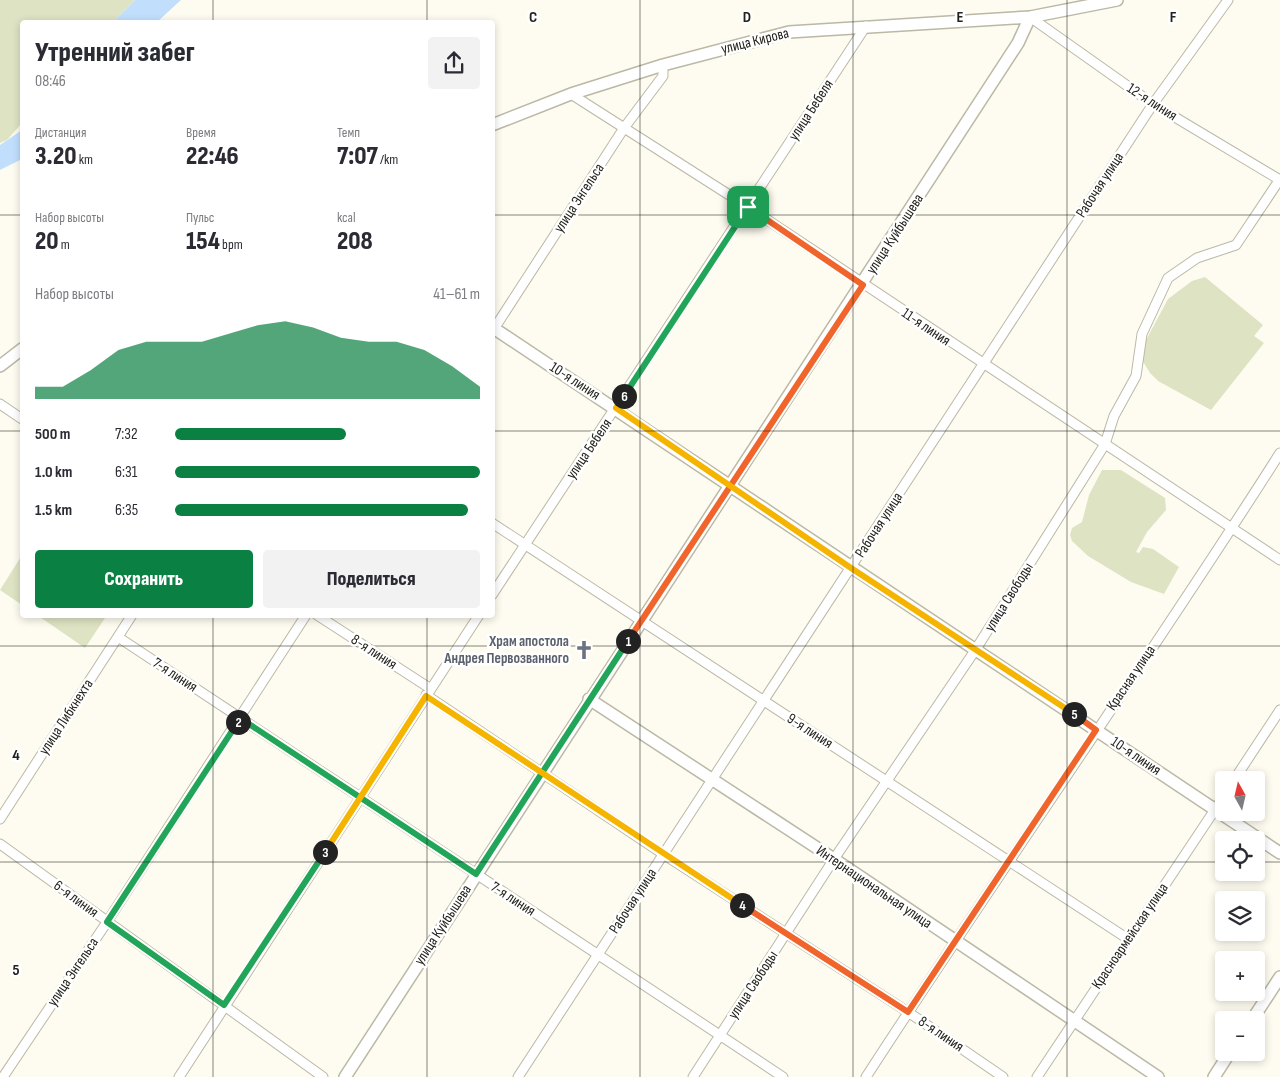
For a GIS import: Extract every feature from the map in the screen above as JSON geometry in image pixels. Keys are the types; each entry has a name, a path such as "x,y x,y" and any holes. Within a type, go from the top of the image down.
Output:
{"street":[{"name":"улица Кирова","path":"495,124 571,94 663,65 789,32 1030,17 1117,0"},
{"name":"Рабочая улица","path":"518,1077 1153,104 1228,0"},
{"name":"12-я линия","path":"1030,17 1153,104 1280,180"},
{"name":"улица Куйбышева","path":"345,1077 541,772 732,486 863,285 1018,43 1030,17"},
{"name":"улица Бебеля","path":"495,590 866,26"},
{"name":"улица Энгельса","path":"495,326 624,128 663,76 663,65"},
{"name":"11-я линия","path":"571,94 748,207 983,365 1280,560"},
{"name":"улица Свободы","path":"693,1077 834,859 976,649 1105,444 1114,416 1136,376 1142,334 1168,278 1197,258 1236,245 1280,180"},
{"name":"10-я линия","path":"495,330 616,408 851,568 1215,809"},
{"path":"0,366 20,351"},
{"path":"0,404 20,418"},
{"name":"Красная улица","path":"866,1077 954,941 1232,528 1280,453"},
{"name":"9-я линия","path":"495,525 1128,939"},
{"name":"улица Либкнехта","path":"0,819 130,618"},
{"name":"улица Энгельса","path":"3,1077 107,922 304,618"},
{"name":"8-я линия","path":"322,618 541,772 908,1012 1003,1077"},
{"path":"179,1077 477,618"},
{"name":"7-я линия","path":"118,637 783,1077"},
{"name":"Интернациональная улица","path":"589,699 834,859 1158,1077"},
{"path":"1240,771 1280,710"},
{"name":"Красноармейская улица","path":"1037,1077 1215,809"},
{"name":"10-я линия","path":"1233,821 1280,853"},
{"name":"6-я линия","path":"0,844 324,1077"},
{"path":"1258,1011 1280,977"},
{"path":"1214,1077 1224,1061"}],"green space":[{"path":"0,0 135,0 115,20 20,20 20,125 7,140 0,143"},
{"path":"1205,277 1263,325 1254,336 1264,343 1211,410 1158,381 1150,373 1142,360 1145,342 1168,299 1192,281"},
{"path":"1102,470 1121,470 1165,498 1166,510 1147,532 1136,552 1139,553 1143,547 1153,549 1179,567 1164,594 1131,582 1088,556 1072,541 1070,535 1072,528 1082,522 1089,495"},
{"path":"20,558 20,604 0,590"},
{"path":"41,618 105,618 85,648"}],"water":[{"path":"135,0 181,0 159,20 115,20"},
{"path":"20,131 20,160 0,170 0,145"}],"place":[{"name":"Храм апостола Андрея Первозванного","path":"584,650"}],"route":[{"path":"748,207 616,408 732,486 851,568 1096,730 908,1012 664,854 541,772 426,696 360,798 224,1005 107,922 240,718 360,798 476,874 541,772 732,486 863,285 748,207"}]}
